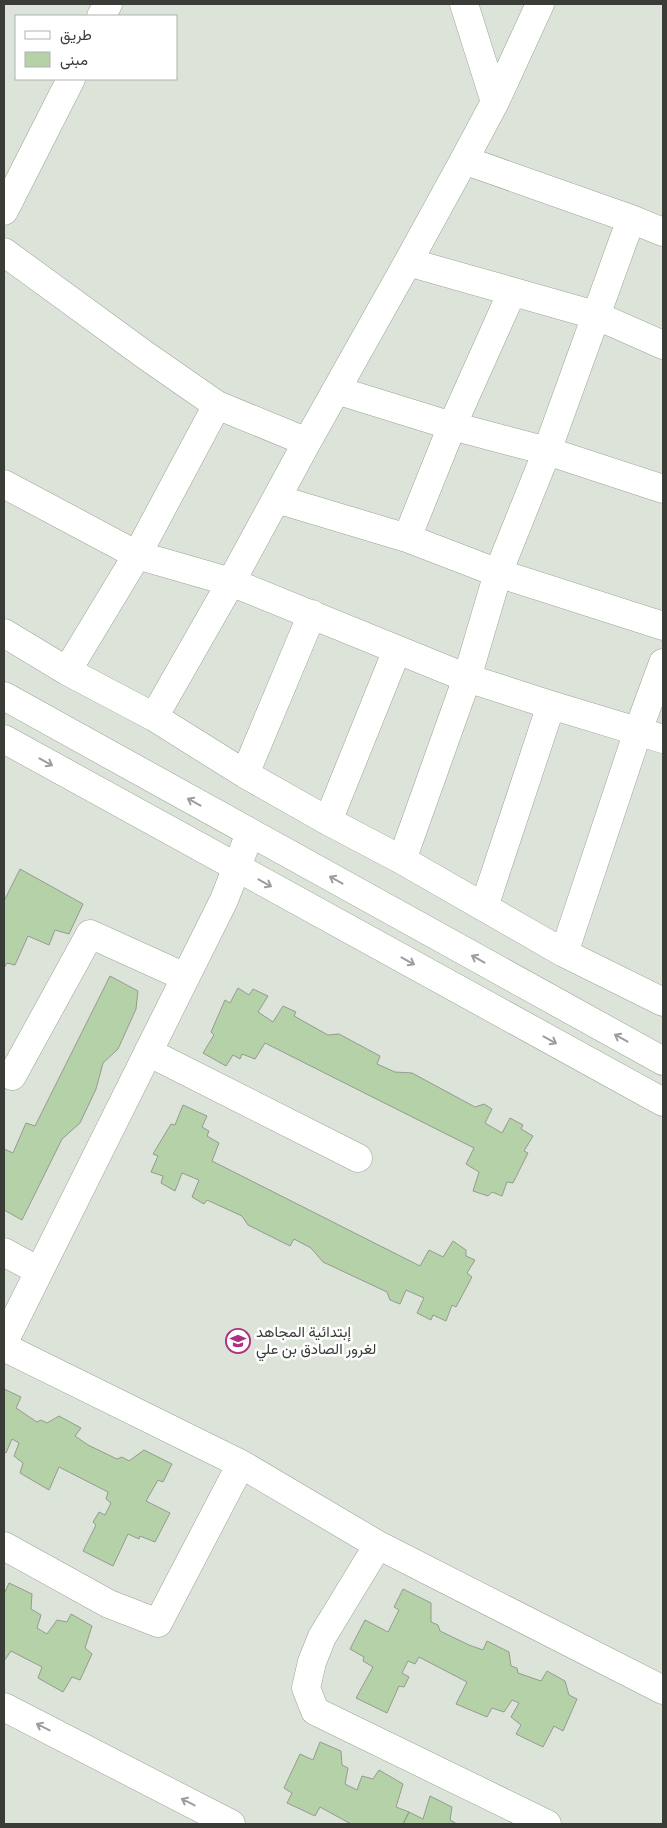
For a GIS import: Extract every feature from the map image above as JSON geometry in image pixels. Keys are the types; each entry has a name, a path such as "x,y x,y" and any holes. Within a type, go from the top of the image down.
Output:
{"street":[{"path":"102,15 108,4"},
{"path":"464,4 495,102"},
{"path":"154,717 231,582 464,160 495,102 540,4"},
{"path":"4,211 70,80"},
{"path":"464,160 632,219 663,232"},
{"path":"402,860 467,678 498,573 547,451 595,315 632,219"},
{"path":"4,252 217,405 307,442"},
{"path":"408,262 595,315 663,345"},
{"path":"408,538 452,426 512,292"},
{"path":"336,390 452,426 547,451 663,489"},
{"path":"68,671 137,555 217,405"},
{"path":"4,484 137,555 231,582 467,678 651,735"},
{"path":"276,500 408,538 498,573 663,626"},
{"path":"245,774 312,614"},
{"path":"4,633 68,671 154,717 245,774 328,822 402,860 564,953 663,1002"},
{"path":"328,822 397,650"},
{"path":"564,953 651,735 663,663"},
{"path":"4,696 663,1061"},
{"path":"484,907 551,705"},
{"path":"4,739 663,1102"},
{"path":"4,1342 224,900 250,833"},
{"path":"12,1076 90,934 186,977"},
{"path":"148,1052 358,1158"},
{"path":"4,1252 39,1271"},
{"path":"4,1347 241,1464 378,1545 663,1690"},
{"path":"4,1546 110,1604 158,1623 178,1589 241,1464"},
{"path":"378,1545 322,1637 312,1662 306,1688 315,1710 548,1824"},
{"path":"4,1706 231,1824"}],"building":[{"path":"20,869 83,904 69,934 55,930 49,945 28,936 15,965 7,963 4,968 4,901"},
{"path":"110,976 138,991 136,1009 118,1049 103,1063 96,1089 80,1123 62,1139 22,1220 4,1210 4,1149 13,1153 26,1123 35,1126"},
{"path":"238,988 249,995 253,989 268,996 258,1012 273,1022 283,1006 296,1012 294,1016 328,1035 339,1034 380,1056 377,1064 395,1072 412,1073 475,1107 484,1104 492,1109 485,1123 502,1133 510,1118 523,1125 521,1129 533,1136 524,1151 528,1153 513,1183 507,1182 502,1196 492,1192 488,1196 473,1191 479,1172 466,1164 474,1148 265,1043 255,1059 242,1054 240,1059 233,1055 226,1066 203,1053 214,1035 211,1032 225,1000 230,1003"},
{"path":"183,1105 207,1116 202,1127 209,1131 207,1136 219,1143 212,1161 420,1266 429,1250 443,1257 453,1241 466,1250 466,1256 475,1260 467,1273 472,1277 456,1307 452,1305 446,1321 433,1315 431,1320 417,1313 424,1298 406,1290 400,1304 390,1300 387,1292 323,1262 311,1248 294,1239 290,1246 248,1225 242,1216 207,1200 204,1204 192,1197 199,1180 182,1173 175,1191 161,1183 163,1176 151,1172 158,1156 153,1154 171,1124 175,1125"},
{"path":"4,1389 21,1397 16,1408 37,1422 41,1420 47,1423 59,1416 81,1428 75,1436 88,1445 117,1459 122,1457 129,1461 144,1450 172,1464 163,1482 158,1480 146,1501 170,1513 155,1542 140,1536 139,1539 128,1534 113,1566 83,1551 96,1525 93,1522 99,1512 105,1515 111,1503 106,1499 108,1492 59,1467 49,1490 20,1473 23,1463 14,1456 19,1443 12,1439 6,1453 4,1452"},
{"path":"9,1583 32,1594 31,1609 41,1615 37,1628 47,1634 57,1620 67,1622 71,1614 92,1626 85,1648 92,1654 80,1680 72,1677 63,1692 38,1678 42,1667 11,1651 4,1661 4,1594"},
{"path":"403,1589 431,1603 431,1622 438,1625 440,1631 483,1650 487,1641 509,1652 511,1666 517,1668 518,1673 541,1681 547,1671 565,1681 569,1695 577,1699 563,1731 554,1726 543,1747 516,1734 521,1725 511,1717 519,1703 512,1700 504,1712 492,1708 487,1717 456,1704 467,1682 419,1657 415,1664 408,1661 402,1673 409,1677 404,1687 399,1686 387,1713 356,1698 373,1667 363,1661 364,1657 350,1649 365,1620 388,1632 399,1610 394,1607"},
{"path":"320,1742 341,1751 342,1765 348,1768 345,1784 357,1790 362,1776 373,1779 379,1770 403,1784 396,1807 409,1812 403,1824 351,1824 320,1807 315,1816 287,1803 292,1793 284,1788 300,1754 313,1760"},
{"path":"430,1796 452,1807 450,1820 457,1824 403,1824 409,1812 423,1819"}],"place":[{"name":"إبتدائية المجاهد لغرور الصادق بن علي","path":"238,1341"}]}
